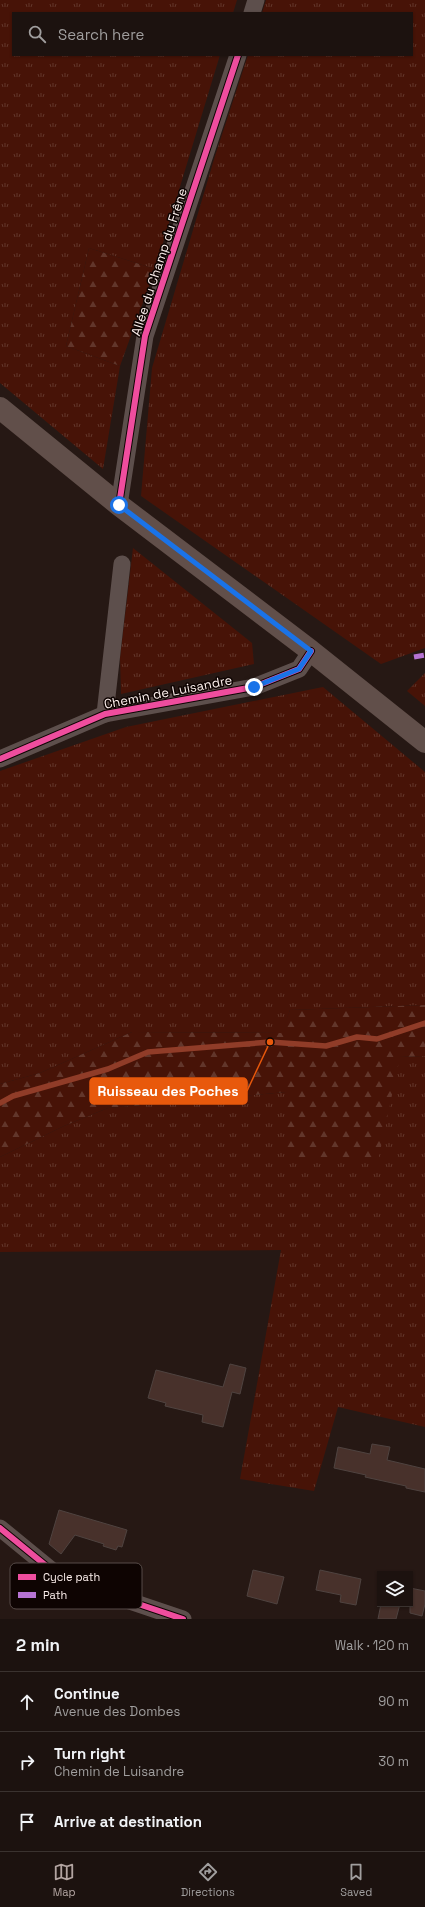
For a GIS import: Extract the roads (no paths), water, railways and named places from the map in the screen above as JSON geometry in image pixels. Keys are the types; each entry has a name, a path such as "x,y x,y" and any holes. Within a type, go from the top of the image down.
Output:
{"main road":[{"path":"0,408 119,505 311,651 425,742"}],"street":[{"path":"252,12 256,0"},
{"name":"Allée du Champ du Frêne","path":"119,505 145,336 238,56"},
{"path":"105,714 122,564"},
{"name":"Chemin de Luisandre","path":"0,759 105,714 254,687 299,669 311,651"},
{"path":"0,1528 43,1563"},
{"path":"142,1605 183,1619"}],"waterway":[{"path":"0,1103 13,1096 108,1069 148,1052 270,1042 326,1046 357,1037 377,1039 425,1023"}],"place":[{"name":"Ruisseau des Poches","path":"270,1042"}]}
